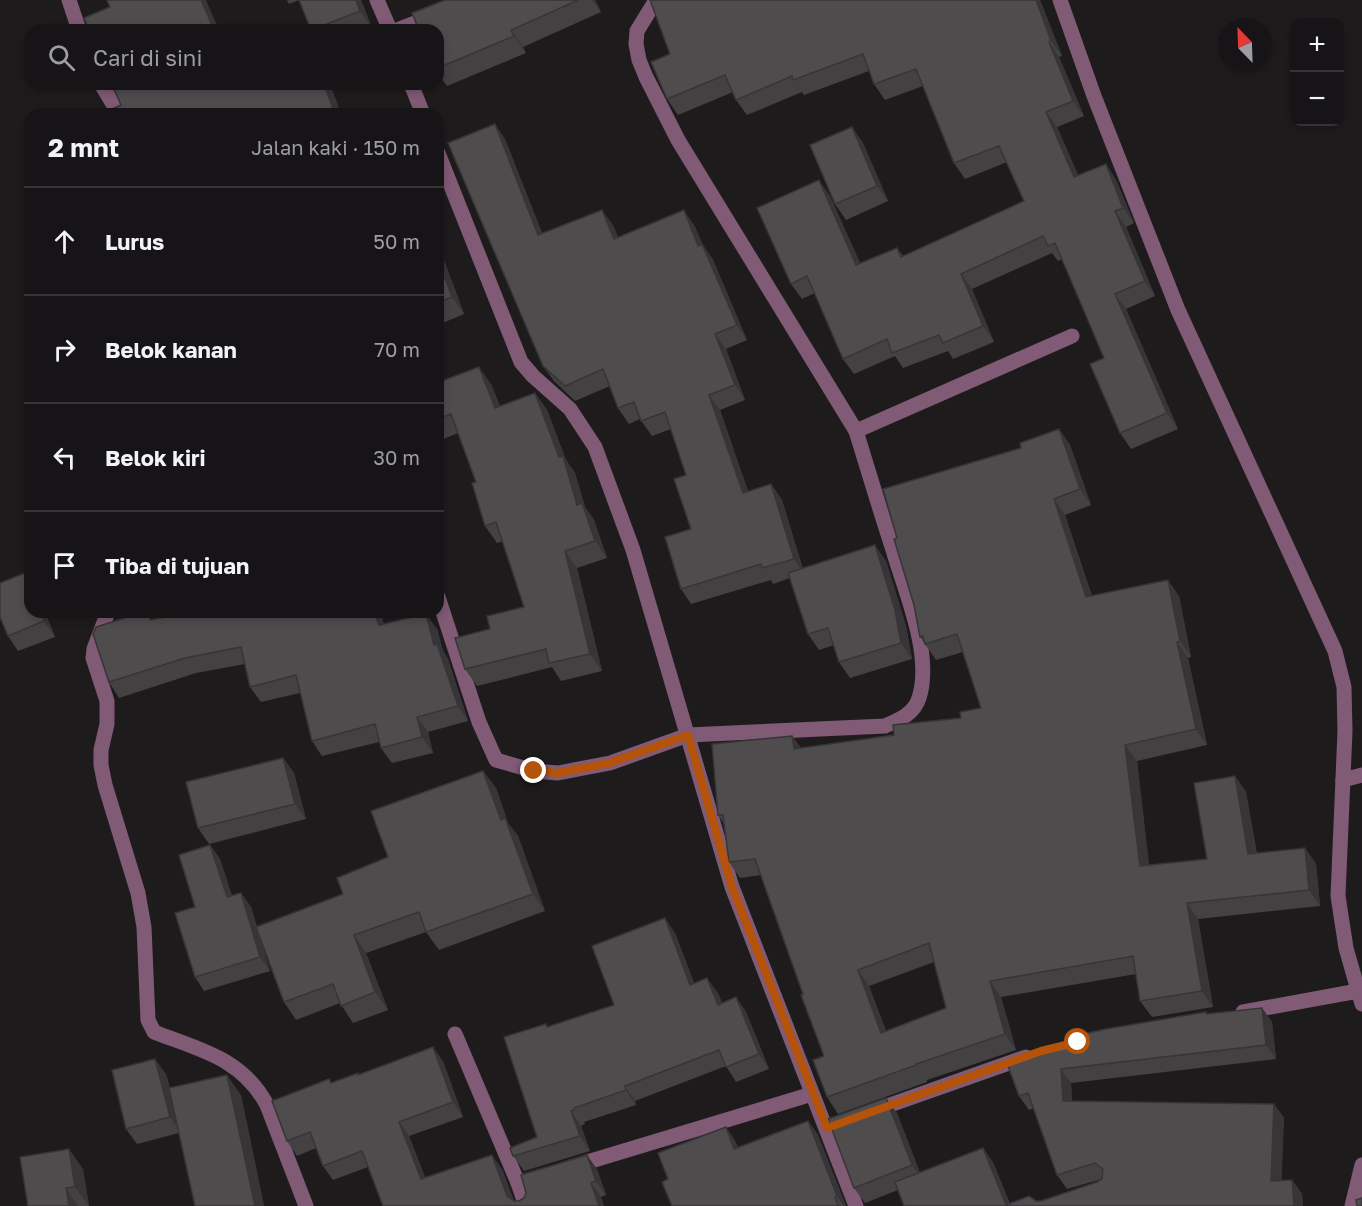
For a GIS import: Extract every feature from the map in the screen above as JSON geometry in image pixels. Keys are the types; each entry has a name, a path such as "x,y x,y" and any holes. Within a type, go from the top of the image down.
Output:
{"street":[{"path":"69,0 77,24"},
{"path":"377,0 387,24"},
{"path":"444,615 479,723 496,760 534,771 558,773 609,763 688,735 885,726 910,713 919,700 922,663 916,628 856,431 678,140 639,60 636,44 637,32 656,0"},
{"path":"1060,0 1094,96 1178,310 1335,651 1344,687 1338,896 1346,948 1360,997 1232,1014"},
{"path":"412,24 451,9"},
{"path":"105,90 115,108"},
{"path":"413,90 421,108"},
{"path":"444,168 521,362 570,409 595,447 633,549 732,887 812,1094 832,1126 856,1206"},
{"path":"856,431 1072,336"},
{"path":"105,618 93,658 107,701 107,724 100,750 101,765 138,894 144,927 148,1020 154,1032 219,1057 234,1066 260,1092 306,1206"},
{"path":"1343,780 1362,775"},
{"path":"455,1034 526,1206"},
{"path":"861,1116 1041,1051"},
{"path":"518,1183 812,1094"},
{"path":"1352,1206 1362,1165"}],"building":[{"path":"107,0 201,0 211,24 86,24 84,18 110,7"},
{"path":"299,0 356,0 360,11 326,24 309,24"},
{"path":"445,0 578,0 511,30 514,36 444,65 444,24 417,24 412,13"},
{"path":"650,0 1036,0 1051,41 1049,42 1073,101 1046,112 1074,177 1106,164 1123,208 1115,211 1145,281 1115,294 1167,413 1120,433 1090,364 1104,358 1055,243 1048,246 1043,236 961,274 983,326 943,343 939,335 892,353 887,339 843,359 807,276 791,284 757,208 819,180 856,265 897,248 901,257 1024,201 999,146 954,163 916,69 874,84 863,54 793,80 792,76 736,100 725,75 667,99 651,62 670,54"},
{"path":"115,90 326,90 333,108 114,108 121,105"},
{"path":"495,124 538,235 602,210 614,239 684,210 698,246 702,244 737,325 715,334 735,385 709,395 743,493 771,484 794,559 762,568 761,564 681,589 665,537 691,529 674,479 686,475 665,412 641,421 634,402 618,408 603,369 565,386 543,366 448,143"},
{"path":"852,127 877,186 835,204 810,145"},
{"path":"444,275 452,297 444,300"},
{"path":"479,367 495,408 535,393 559,457 563,456 577,505 582,503 595,541 565,551 590,654 549,663 546,649 465,669 455,638 490,629 487,616 524,607 496,522 485,526 472,483 476,482 451,414 444,417 444,380"},
{"path":"1059,429 1080,489 1054,499 1086,597 1168,580 1180,641 1177,642 1196,729 1125,745 1140,866 1207,859 1194,783 1235,776 1248,854 1305,848 1309,890 1187,903 1202,991 1140,1001 1133,956 990,981 1005,1034 827,1097 813,1060 824,1056 755,859 729,862 723,815 718,815 712,744 792,736 794,749 894,735 893,725 961,718 960,712 981,708 957,634 925,644 923,636 920,637 914,605 894,539 897,538 883,489 1021,448 1020,443","holes":["929,943 946,1008 881,1033 858,970"]},
{"path":"875,545 895,610 901,643 839,662 828,628 808,634 788,573"},
{"path":"24,573 24,618 43,618 44,621 8,636 0,617 0,583"},
{"path":"124,618 150,618 150,620 160,618 376,618 379,625 409,618 427,618 434,645 437,644 458,706 417,717 422,737 381,748 375,724 312,741 296,675 250,687 241,647 185,658 109,682 93,634 96,627"},
{"path":"283,758 295,804 198,828 186,782"},
{"path":"483,771 501,820 505,818 533,894 426,932 419,912 354,935 375,992 341,1006 333,984 284,1002 256,927 343,894 337,878 388,857 371,811"},
{"path":"210,845 227,897 241,893 260,957 195,977 175,913 195,907 179,855"},
{"path":"665,918 690,985 707,978 718,1005 736,997 759,1054 726,1067 719,1050 625,1086 626,1090 571,1111 580,1136 513,1156 510,1148 537,1137 504,1037 546,1024 547,1027 614,1005 592,946"},
{"path":"1262,1008 1266,1045 1061,1069 1063,1101 1274,1104 1271,1181 1292,1180 1294,1206 904,1206 895,1182 983,1148 1006,1205 1029,1196 1036,1201 1041,1201 1102,1179 1103,1169 1095,1163 1057,1175 1028,1093 1019,1096 1007,1063 1088,1033 1106,1029 1206,1012 1206,1014"},
{"path":"433,1047 453,1102 399,1122 421,1179 492,1155 507,1196 514,1201 519,1201 526,1193 521,1175 587,1155 596,1181 591,1183 599,1206 383,1206 362,1151 323,1166 310,1132 287,1141 272,1101 329,1079 331,1083 358,1073 358,1075"},
{"path":"155,1059 170,1117 126,1129 112,1070"},
{"path":"227,1075 255,1206 195,1206 169,1088"},
{"path":"886,1098 912,1165 854,1188 828,1119"},
{"path":"808,1121 837,1196 835,1197 838,1206 672,1206 662,1182 668,1179 658,1153 726,1127 734,1149"},
{"path":"69,1149 75,1187 66,1188 69,1206 28,1206 20,1157"},
{"path":"1362,1198 1362,1206 1357,1206 1356,1200"}],"route":[{"path":"534,771 558,773 609,763 688,735 732,887 827,1128 1041,1051 1078,1042"}]}
